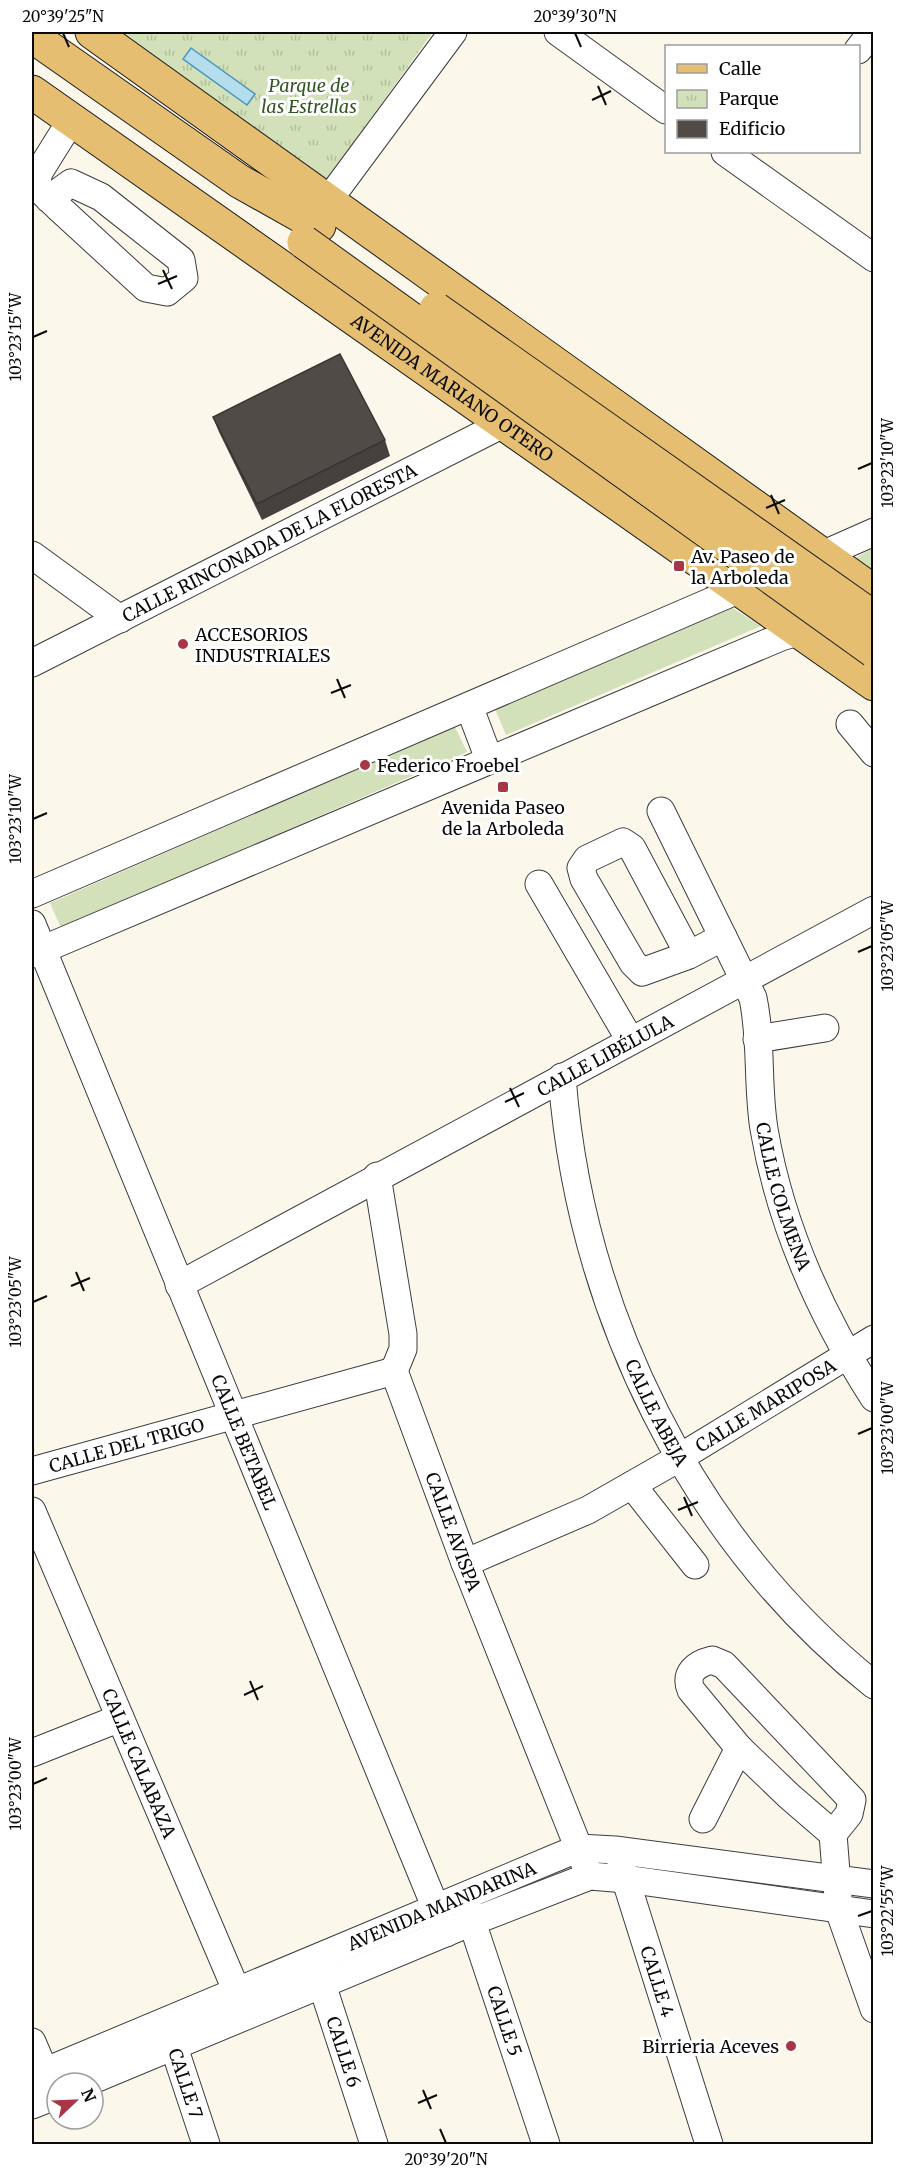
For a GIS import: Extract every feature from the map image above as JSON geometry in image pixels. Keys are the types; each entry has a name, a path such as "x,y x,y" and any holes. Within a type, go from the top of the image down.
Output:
{"main road":[{"name":"AVENIDA MARIANO OTERO","path":"92,32 316,223 873,651"},
{"name":"AVENIDA MARIANO OTERO","path":"32,36 239,181 316,223 822,556 870,614"},
{"name":"AVENIDA MARIANO OTERO","path":"47,106 505,423 873,684"},
{"name":"AVENIDA MARIANO OTERO","path":"316,223 870,614"},
{"path":"790,569 870,614"}],"street":[{"path":"316,223 453,32"},
{"path":"558,32 665,109"},
{"path":"860,47 872,32"},
{"path":"47,106 36,186 49,199 146,288 168,292 184,278 181,260 101,197 71,183 49,199"},
{"path":"726,153 873,258"},
{"name":"CALLE RINCONADA DE LA FLORESTA","path":"32,663 505,423"},
{"path":"32,894 740,589 822,556 873,531"},
{"path":"32,555 120,619"},
{"path":"37,953 489,759 799,631 870,614"},
{"path":"469,706 489,759"},
{"path":"850,724 873,753"},
{"name":"CALLE COLMENA","path":"660,812 746,979 757,1018 761,1107 774,1176 806,1268 847,1356 873,1398"},
{"path":"688,955 632,848 623,842 587,859 580,868 584,879 633,963 642,972 688,955 723,937"},
{"path":"539,884 630,1040"},
{"name":"CALLE LIBÉLULA","path":"179,1285 873,910"},
{"name":"CALLE BETABEL","path":"32,924 37,953 233,1414 446,1933"},
{"path":"757,1039 825,1028"},
{"name":"CALLE ABEJA","path":"562,1077 572,1158 595,1259 612,1314 679,1458 716,1518 755,1566 837,1656 873,1685"},
{"path":"377,1176 403,1334 403,1349 394,1371"},
{"name":"CALLE MARIPOSA","path":"465,1563 579,1514 632,1485 873,1339"},
{"name":"CALLE DEL TRIGO","path":"32,1471 394,1371"},
{"name":"CALLE AVISPA","path":"394,1371 465,1563 590,1876"},
{"path":"632,1485 695,1565"},
{"name":"CALLE CALABAZA","path":"32,1511 242,2003"},
{"path":"833,1834 789,1796 740,1748 692,1690 688,1682 690,1673 706,1662 719,1661 849,1794 853,1807 833,1834 839,1910 873,2009"},
{"path":"32,1753 120,1718"},
{"path":"703,1819 740,1748"},
{"name":"AVENIDA MANDARINA","path":"44,2089 242,2003 322,1984 446,1933 468,1909 579,1848 615,1850 873,1884"},
{"name":"CALLE 4","path":"615,1850 709,2145"},
{"name":"AVENIDA MANDARINA","path":"242,2003 314,1959 436,1908 468,1909 590,1876 626,1879 873,1914"},
{"name":"CALLE 5","path":"468,1909 546,2145"},
{"name":"CALLE 6","path":"314,1959 374,2145"},
{"name":"AVENIDA MANDARINA","path":"105,2071 169,2033"},
{"name":"CALLE 7","path":"169,2033 206,2145"},
{"path":"32,2042 44,2089"}],"green space":[{"name":"Parque de las Estrellas","path":"106,32 433,32 324,183"},
{"path":"873,548 873,581 847,563"},
{"path":"731,607 761,626 506,735 495,709"},
{"path":"455,727 467,752 61,928 50,903"}],"water":[{"path":"191,48 255,94 247,105 183,59"}],"building":[{"path":"340,354 385,440 257,504 213,417"}],"place":[{"name":"Av. Paseo de la Arboleda","path":"679,566"},
{"name":"ACCESORIOS INDUSTRIALES","path":"183,644"},
{"name":"Federico Froebel","path":"365,765"},
{"name":"Avenida Paseo de la Arboleda","path":"503,787"},
{"name":"Birrieria Aceves","path":"791,2046"}]}
